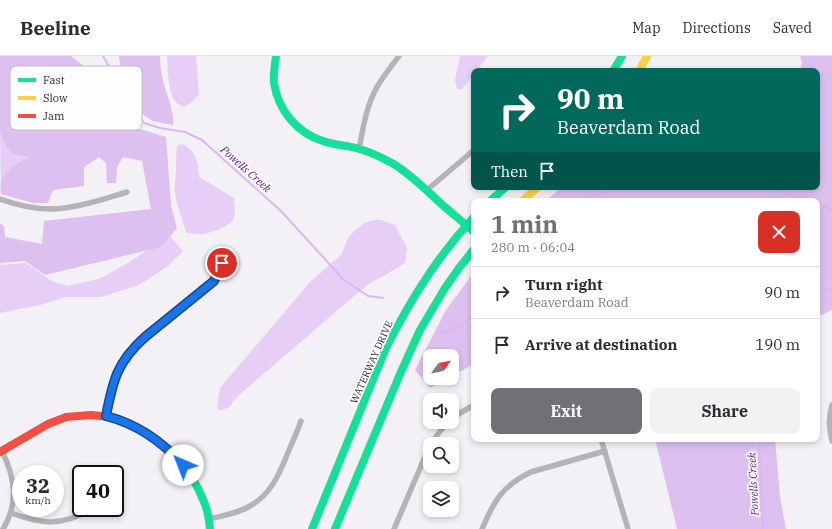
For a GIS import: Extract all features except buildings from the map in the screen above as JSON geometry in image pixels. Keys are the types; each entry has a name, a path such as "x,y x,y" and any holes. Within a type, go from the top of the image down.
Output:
{"main road":[{"path":"276,56 273,74 276,96 283,110 300,129 309,135 331,144 358,149 385,159 411,176 471,229"},
{"path":"615,68 622,56"},
{"path":"641,68 647,56"},
{"path":"493,198 503,190"},
{"path":"525,198 535,190"},
{"name":"WATERWAY DRIVE","path":"312,529 386,348 400,320 416,292 435,264 471,220"},
{"path":"335,529 410,349 435,303 450,280 471,253"},
{"path":"1,451 58,420 69,416 92,414 118,419 131,424 162,444 183,465 197,484 202,495 210,529"}],"street":[{"path":"358,149 370,102 375,90 382,78 399,56"},
{"path":"427,190 471,153"},
{"path":"0,199 20,205 51,209 77,206 127,192"},
{"path":"106,416 111,388 115,376 127,355 145,337 214,281 222,263"},
{"path":"832,405 829,418 832,441"},
{"path":"459,414 471,407"},
{"path":"209,520 241,511 266,494 279,475 301,421"},
{"path":"436,437 442,429"},
{"path":"602,442 628,529"},
{"path":"1,451 8,464 14,490 11,513 3,529"},
{"path":"482,529 490,509 496,500 507,487 520,477 530,472 605,451"},
{"path":"394,529 423,461"},
{"path":"11,513 28,519 48,522 60,522 78,517"}],"shaded area":[{"path":"0,56 71,56 84,66 10,66 10,130 142,130 166,137 171,206 177,228 161,247 45,275 25,261 0,263 0,223 4,226 5,237 42,244 44,221 151,209 142,161 123,157 117,167 116,183 107,183 106,163 99,157 84,167 84,186 53,190 48,203 33,203 1,194 2,179 15,165 28,157 13,154 8,149 0,133"},
{"path":"119,56 160,56 162,75 172,113 173,125 153,121 142,114 142,66 120,66"},
{"path":"167,56 196,56 199,94 191,103 184,107 174,100 170,88"},
{"path":"460,56 488,56 478,68 471,68 471,78 462,89 457,89 455,80"},
{"path":"800,56 832,56 832,310 820,316 820,198 549,198 558,190 820,190 820,68 801,68 802,63"},
{"path":"0,133 8,148 29,157 20,161 9,170 1,184 1,194"},
{"path":"183,144 191,150 196,158 199,177 234,198 234,218 224,227 203,234 186,233 177,203 175,190 177,146"},
{"path":"381,220 395,225 407,248 405,263 368,284 239,395 228,408 219,410 217,407 220,388 310,282 341,255 349,236 364,223"},
{"path":"168,234 183,251 168,266 139,285 101,297 66,297 40,305 0,313 0,265 26,263 51,281 68,286 99,279 128,263 158,243"},
{"path":"471,276 471,366 459,372 459,349 426,349 446,310"},
{"path":"423,355 423,380 415,370"},
{"path":"428,385 435,385 430,388"},
{"path":"656,442 775,442 780,497 786,529 677,529"}],"waterway":[{"name":"Powells Creek","path":"103,56 109,66"},
{"name":"Powells Creek","path":"142,120 144,123 160,128 185,132 202,140 281,211 344,280 368,296 383,298"},
{"name":"Powells Creek","path":"590,198 606,190"},
{"name":"Powells Creek","path":"777,190 800,198"},
{"name":"Powells Creek","path":"820,205 832,209"},
{"name":"Powells Creek","path":"820,292 832,288"},
{"name":"Powells Creek","path":"441,333 461,325 471,317"},
{"name":"Powells Creek","path":"759,442 763,529"}],"traffic: fast":[{"path":"276,56 274,70 276,93 284,111 297,126 323,141 361,149 392,163 416,180 471,229"},
{"path":"615,68 622,56"},
{"path":"493,198 503,190"},
{"path":"312,529 386,348 405,312 436,263 471,220"},
{"path":"335,529 420,330 445,288 471,253"},
{"path":"119,420 146,433 181,463 198,488 207,512 210,529"}],"traffic: slow":[{"path":"641,68 647,56"},
{"path":"525,198 535,190"}],"traffic: jam":[{"path":"0,452 48,424 66,417 91,415 111,417 119,420"}],"route":[{"path":"183,465 162,444 143,431 131,424 106,416 111,388 115,376 127,355 145,337 214,281 222,263"}]}
